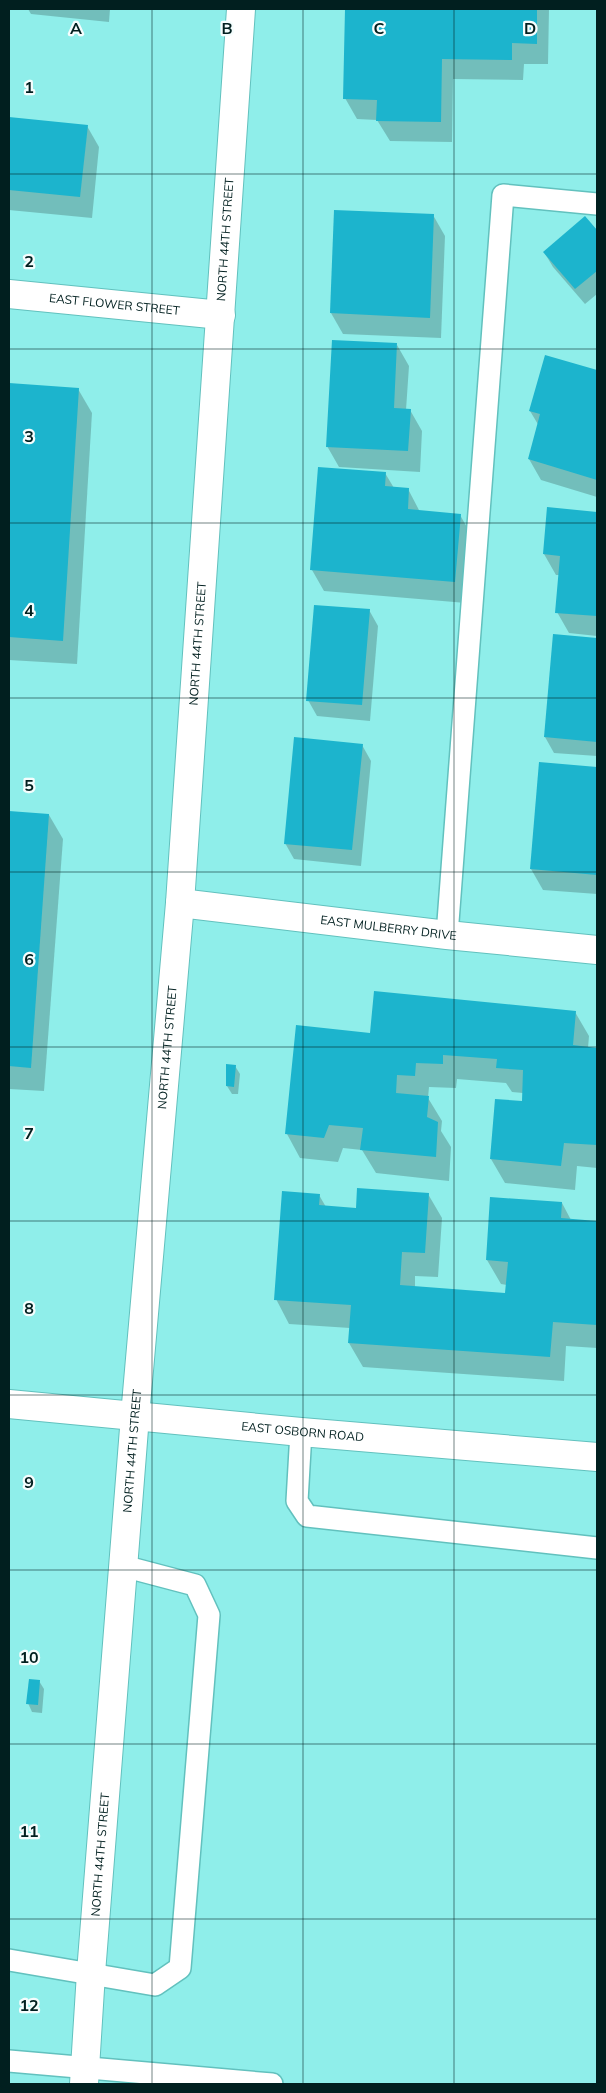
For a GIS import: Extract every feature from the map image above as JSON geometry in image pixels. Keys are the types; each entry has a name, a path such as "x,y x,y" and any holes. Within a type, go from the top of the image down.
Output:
{"main road":[{"name":"NORTH 44TH STREET","path":"85,2076 91,1973 135,1416 180,904 241,9"},
{"name":"EAST FLOWER STREET","path":"9,294 221,315"},
{"name":"EAST MULBERRY DRIVE","path":"180,904 447,935 597,950"},
{"name":"EAST OSBORN ROAD","path":"9,1404 300,1432 597,1457"}],"lane":[{"path":"447,935 503,195 597,204"},
{"path":"300,1432 297,1501 307,1516 597,1548"},
{"path":"9,1960 155,1985 180,1968 209,1615 195,1585 123,1566"},
{"path":"9,2061 85,2076 272,2084"}],"building":[{"path":"345,9 537,9 537,44 512,43 512,60 442,59 441,122 376,121 377,100 343,99"},
{"path":"9,117 88,125 80,197 9,190"},
{"path":"334,210 434,214 430,318 330,313"},
{"path":"585,216 597,230 597,271 575,289 543,252"},
{"path":"332,340 397,343 394,408 411,409 408,451 326,447"},
{"path":"545,355 597,370 597,480 528,459 540,414 529,411"},
{"path":"9,383 79,388 63,641 9,637"},
{"path":"318,467 386,472 385,486 409,488 408,509 461,514 455,582 310,570"},
{"path":"547,507 597,512 597,616 555,613 560,556 543,554"},
{"path":"314,605 370,609 362,705 306,701"},
{"path":"553,634 597,638 597,742 544,737"},
{"path":"294,737 363,744 352,850 284,844"},
{"path":"539,762 597,767 597,875 530,869"},
{"path":"9,811 49,814 31,1068 9,1066"},
{"path":"374,991 576,1011 573,1045 597,1048 597,1145 564,1143 561,1166 490,1159 495,1099 522,1101 523,1070 496,1068 497,1059 443,1055 443,1064 416,1063 415,1076 397,1075 396,1093 429,1096 427,1117 438,1122 436,1157 360,1150 363,1128 329,1125 324,1138 285,1134 296,1025 370,1033"},
{"path":"226,1064 236,1065 234,1087 226,1086"},
{"path":"357,1188 429,1193 425,1253 402,1252 400,1285 505,1293 508,1262 486,1260 490,1197 562,1202 561,1218 597,1221 597,1325 553,1322 550,1357 348,1343 351,1305 274,1300 282,1191 320,1194 319,1205 356,1208"},
{"path":"29,1679 40,1680 38,1705 26,1704"}]}
